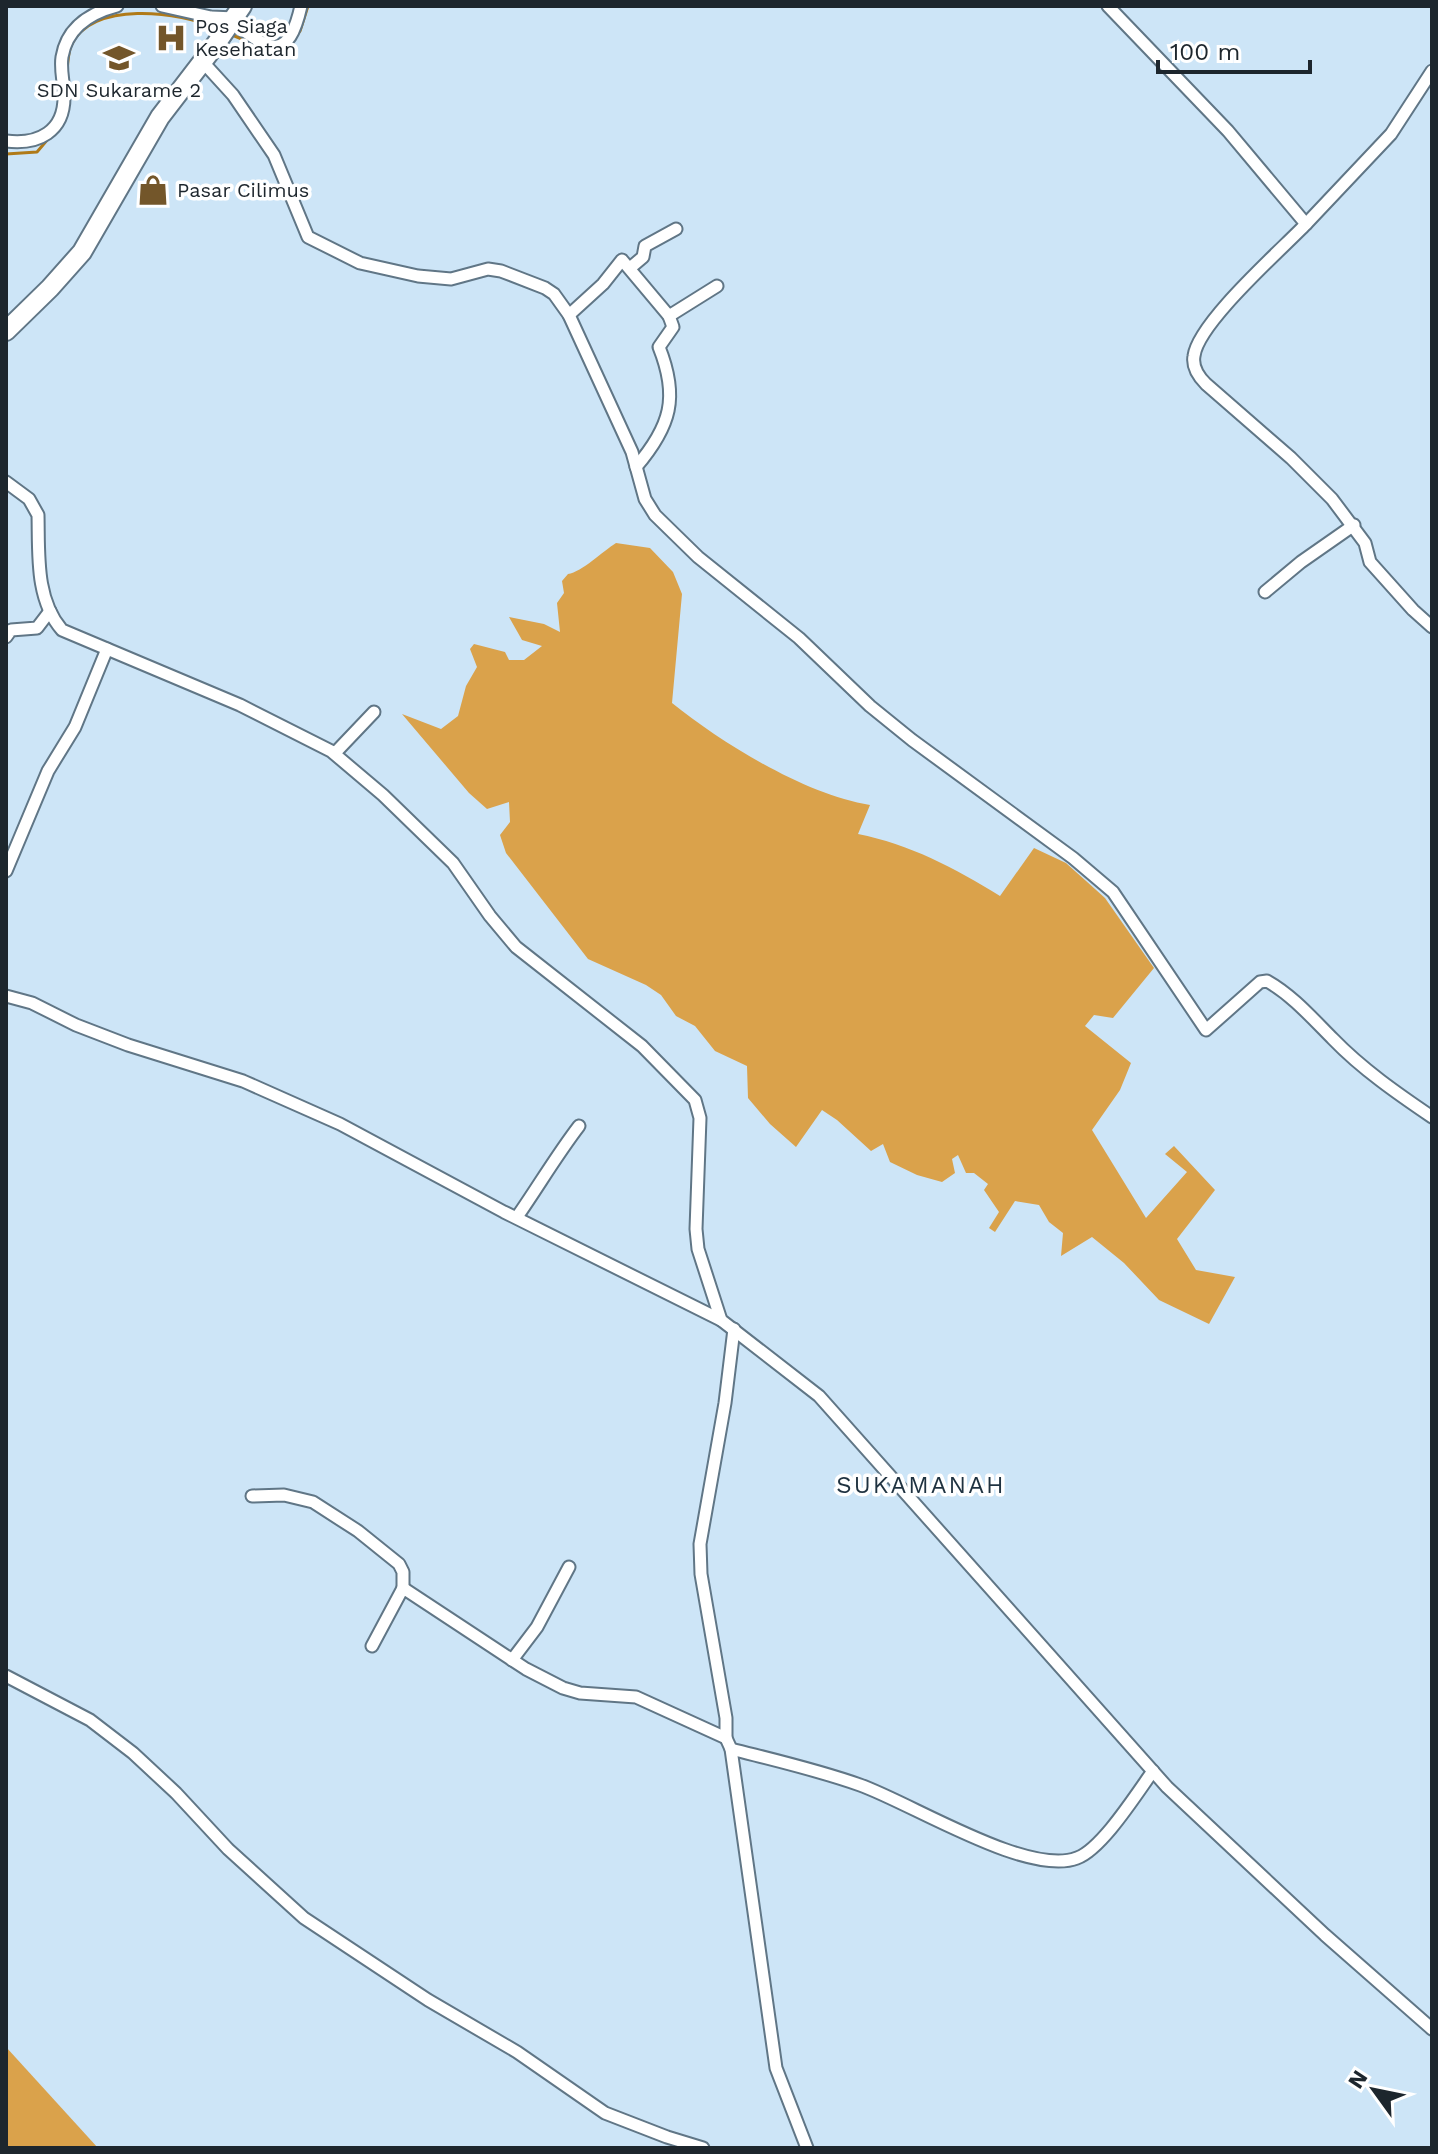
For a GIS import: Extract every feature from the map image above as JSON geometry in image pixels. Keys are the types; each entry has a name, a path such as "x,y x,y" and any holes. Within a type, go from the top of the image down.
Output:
{"main road":[{"path":"6,331 82,252 160,117 235,18"}],"street":[{"path":"6,141 31,142 47,134 63,108 62,57 69,38 79,24 94,12 117,6"},
{"path":"162,6 211,17 235,18 260,42 279,46 291,38 301,6"},
{"path":"1108,6 1228,131 1306,224"},
{"path":"202,61 233,95 274,155 308,237 360,263 418,276 451,279 488,269 501,271 554,294 569,315 632,452 645,499 655,515 698,557 799,638 870,706 1073,858 1113,892 1206,1030 1260,982 1267,981 1316,1020 1333,1040 1393,1091 1432,1117"},
{"path":"1432,71 1376,152 1209,323 1194,355 1194,365 1206,384 1291,458 1354,525 1365,543 1370,562 1432,627"},
{"path":"630,268 643,257 645,246 676,229"},
{"path":"569,315 603,284 620,260 669,316 673,327 659,347 669,372 671,392 668,413 651,449 636,467"},
{"path":"669,316 717,286"},
{"path":"6,482 35,506 41,586 50,611 62,630 240,705 335,753 453,863 516,947 642,1046 695,1100 700,1118 698,1249 721,1320"},
{"path":"1265,592 1354,525"},
{"path":"6,637 11,630 37,628 50,611"},
{"path":"6,871 48,771 75,727 107,649"},
{"path":"335,753 374,712"},
{"path":"6,996 32,1003 76,1025 128,1045 243,1081 340,1124 734,1329 819,1396 1153,1771 1325,1935 1432,2029"},
{"path":"517,1217 579,1126"},
{"path":"734,1329 725,1403 700,1544 701,1574 723,1695 776,2068 807,2148"},
{"path":"252,1496 296,1496 333,1514 399,1564 403,1572 403,1588 372,1646"},
{"path":"512,1660 537,1627 569,1567"},
{"path":"403,1588 512,1660 563,1688 642,1699 728,1744 864,1786 1005,1850 1039,1859 1065,1861 1081,1857 1124,1811 1153,1771"},
{"path":"6,1676 90,1720 133,1753 176,1793 228,1849 304,1918 428,2000 517,2052 605,2113 703,2148"}],"shaded area":[{"path":"616,543 650,548 673,572 682,594 672,703 715,735 766,766 819,791 870,805 858,834 931,858 1000,896 1034,848 1066,863 1105,898 1154,968 1113,1018 1094,1015 1085,1026 1131,1063 1120,1090 1092,1130 1146,1218 1187,1172 1165,1154 1174,1146 1215,1190 1177,1239 1196,1270 1235,1277 1209,1324 1159,1300 1124,1263 1092,1237 1061,1256 1063,1233 1049,1222 1039,1205 1015,1201 995,1232 989,1228 999,1212 984,1190 988,1184 974,1173 966,1173 958,1155 952,1159 955,1173 942,1182 917,1175 890,1162 883,1144 871,1151 822,1110 796,1147 770,1124 748,1098 747,1066 715,1051 695,1026 676,1016 661,995 588,959 506,853 500,835 510,822 509,802 487,809 469,793 402,714 441,729 458,716 466,686 477,667 470,649 474,644 505,652 509,660 524,660 542,646 522,640 509,617 544,624 560,632 557,603 564,593 562,581"},
{"path":"6,2047 98,2148 6,2148"}],"waterway":[{"path":"295,37 308,6"},
{"path":"67,70 71,46 81,31 97,21 116,16 160,14 218,29"},
{"path":"232,35 254,44"},
{"path":"6,154 37,152 48,139"}],"place":[{"name":"Pos Siaga Kesehatan","path":"171,38"},
{"name":"SDN Sukarame 2","path":"119,58"},
{"name":"Pasar Cilimus","path":"153,190"}],"district":[{"name":"SUKAMANAH","path":"921,1485"}]}
